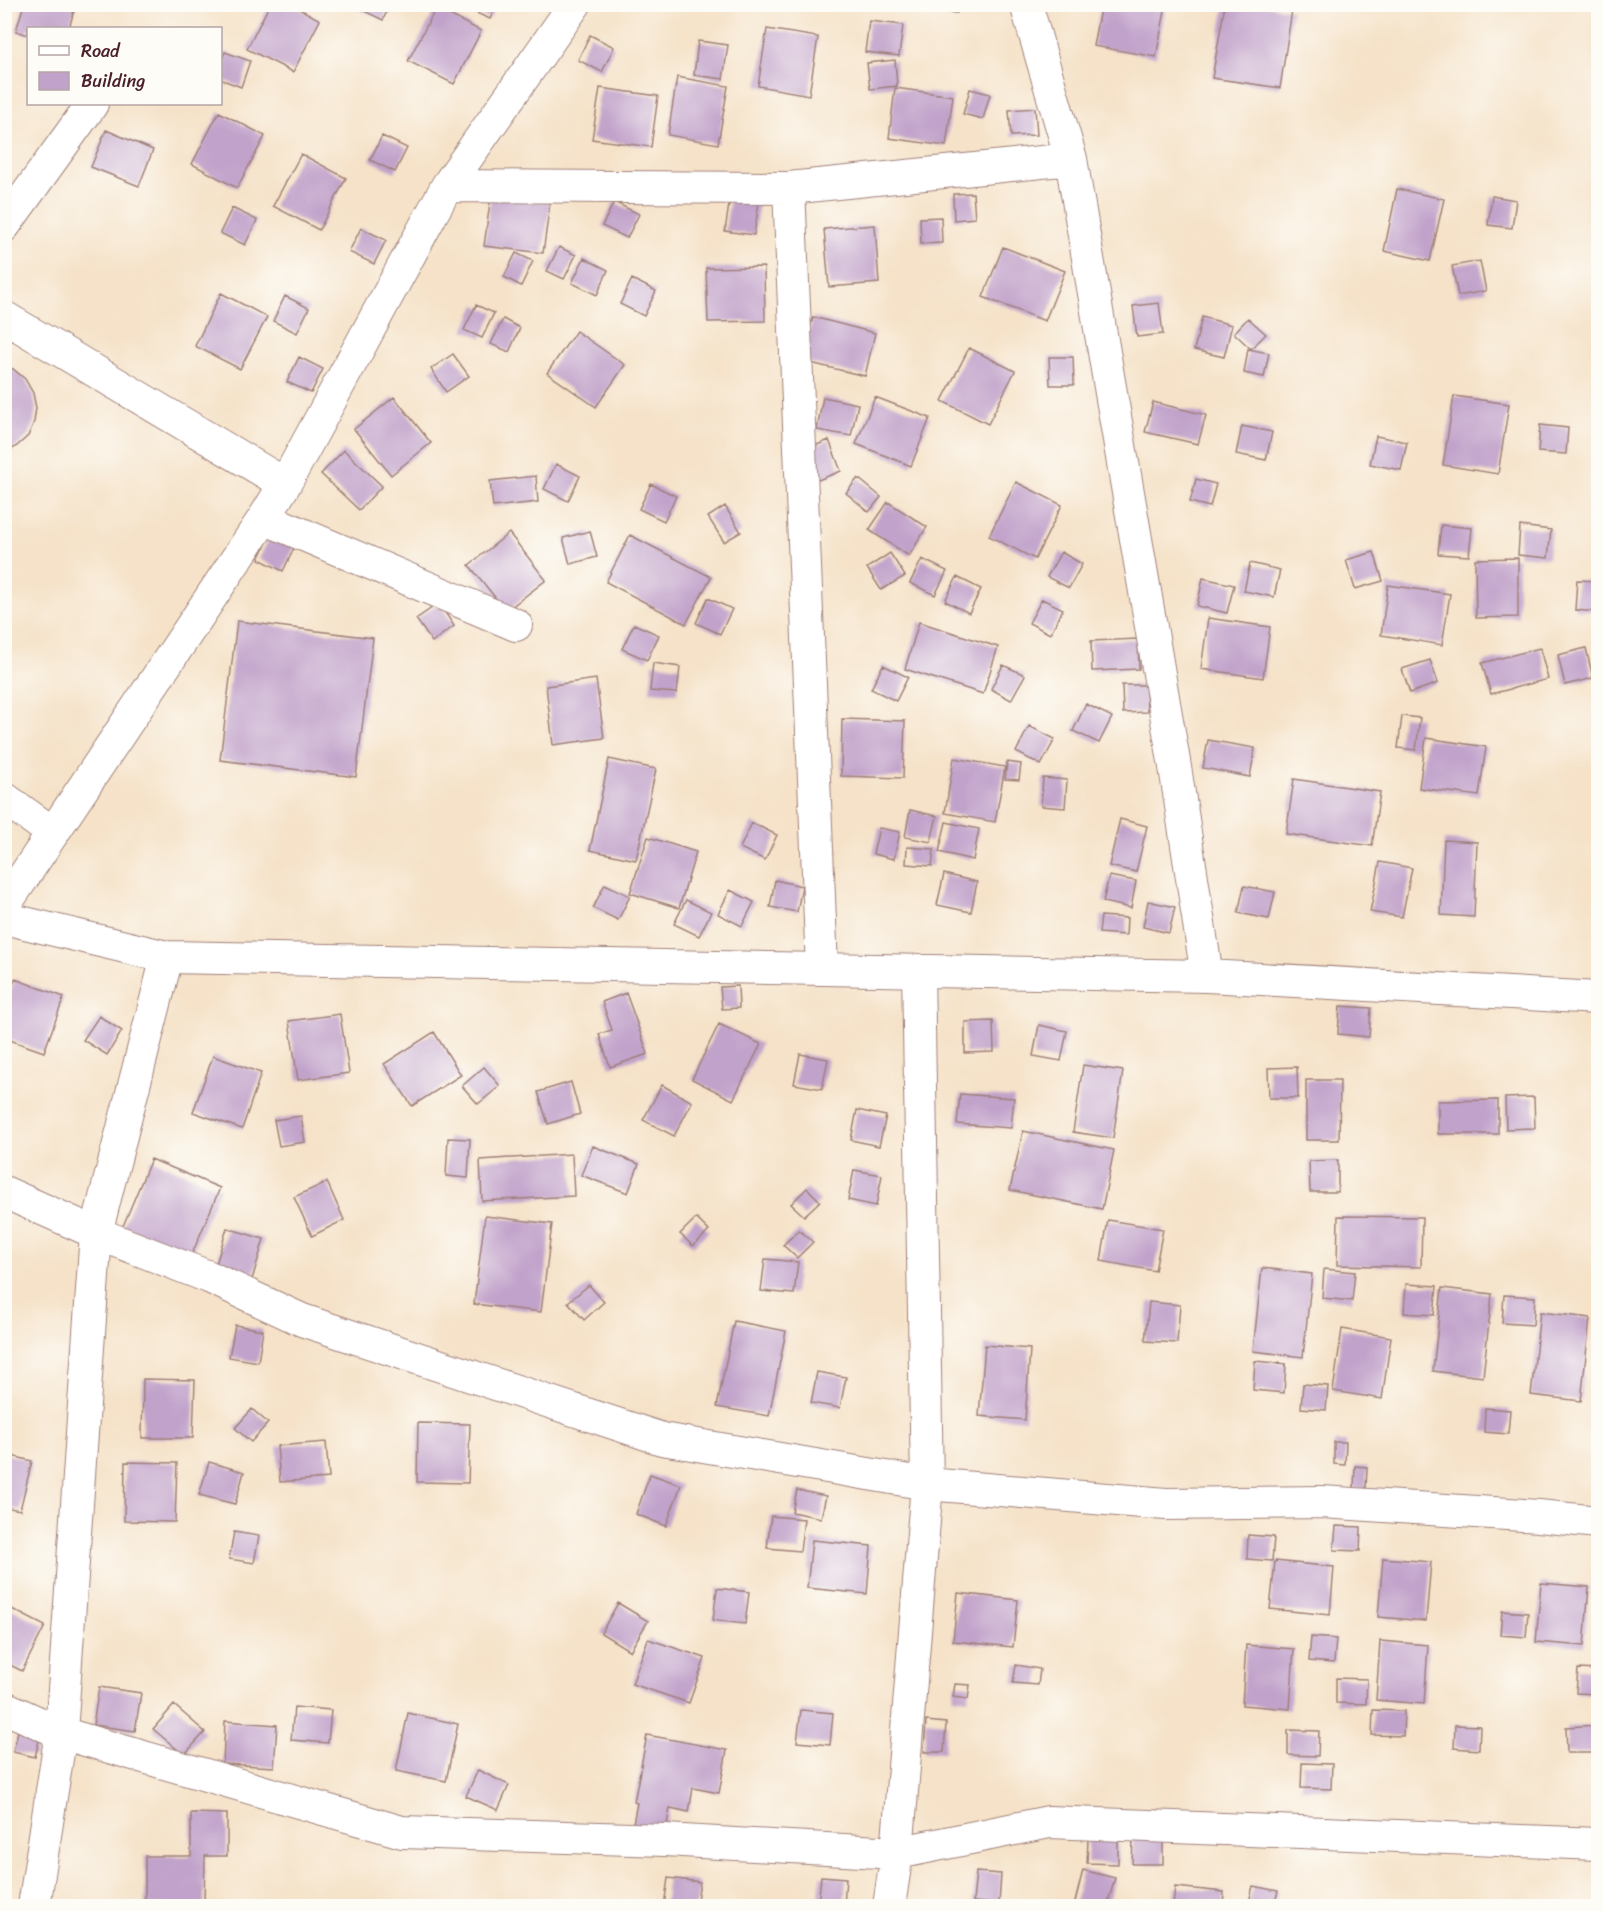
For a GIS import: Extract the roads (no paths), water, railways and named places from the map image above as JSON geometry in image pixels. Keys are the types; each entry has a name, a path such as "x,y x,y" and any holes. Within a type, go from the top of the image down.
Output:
{"street":[{"path":"4,906 264,518 285,484 447,186 575,4"},
{"path":"1026,4 1071,159 1171,744 1207,976"},
{"path":"4,226 91,105"},
{"path":"447,186 789,188 1071,159"},
{"path":"789,188 822,968"},
{"path":"4,317 285,484"},
{"path":"264,518 516,625"},
{"path":"4,798 53,833"},
{"path":"4,918 167,957 1207,976 1599,998"},
{"path":"34,1906 61,1732 96,1233 167,957"},
{"path":"889,1906 897,1853 927,1484 918,970"},
{"path":"4,1192 96,1233 209,1277 303,1320 662,1439 927,1484 1166,1504 1322,1502 1599,1522"},
{"path":"4,1707 61,1732 402,1832 665,1840 897,1853 1049,1822 1599,1844"}]}
